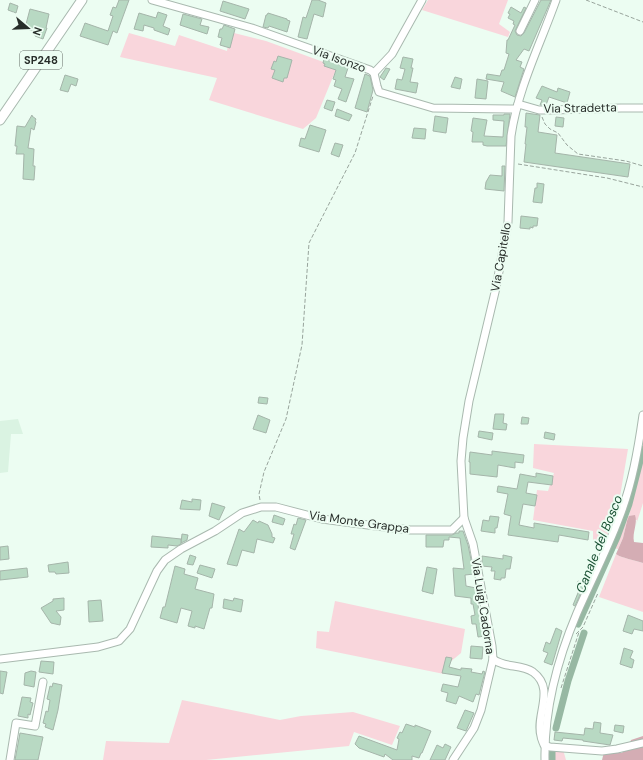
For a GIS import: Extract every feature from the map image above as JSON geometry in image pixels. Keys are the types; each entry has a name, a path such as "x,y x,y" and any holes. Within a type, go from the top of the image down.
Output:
{"main road":[{"name":"SP248","path":"0,120 82,0"}],"street":[{"name":"Via Isonzo","path":"152,0 252,28 370,70 374,73 379,92 433,108 517,106"},
{"path":"374,73 392,54 422,0"},
{"path":"520,31 536,0"},
{"name":"Via Capitello","path":"464,518 461,478 463,438 469,401 496,288 508,222 511,136 517,106 556,0"},
{"name":"Via Stradetta","path":"517,106 539,110 643,108"},
{"path":"544,760 544,745 555,680 565,646 578,612 620,517 634,467 643,415"},
{"name":"Via Monte Grappa","path":"0,659 98,647 119,641 130,629 157,571 165,560 181,549 215,531 242,513 261,507 276,508 322,519 410,530 452,530 464,518"},
{"name":"Via Luigi Cadorna","path":"453,760 474,728 481,710 492,659 492,646 473,544 464,518"},
{"path":"492,659 498,664 516,666 533,672 542,683 544,695 540,736 544,745 550,747 602,751 643,743"},
{"path":"10,760 16,723 35,726 43,682"}],"path":[{"path":"586,0 643,22"},
{"path":"261,507 259,494 264,472 286,418 302,345 309,243 355,153 377,86"},
{"path":"539,110 545,124 550,129 558,133 567,145 578,154 626,161 643,166"},
{"path":"510,160 520,165 607,178 643,187"},
{"path":"574,636 583,627 598,593"},
{"path":"559,692 579,632"}],"shaded area":[{"path":"428,0 508,0 499,24 510,32 508,37 422,10"},
{"path":"230,32 266,41 337,67 316,118 303,129 209,100 217,78 120,57 129,33 175,46 179,35 227,51"},
{"path":"18,419 23,434 11,434 8,472 0,473 0,421"},
{"path":"534,444 628,449 617,514 629,516 643,454 643,503 636,525 637,520 627,521 623,538 618,549 593,544 593,531 533,520 537,490 548,491 554,473 533,468"},
{"path":"635,515 636,522 634,542 643,543 643,563 621,557 616,554 623,538 629,516"},
{"path":"616,554 643,563 643,612 599,597"},
{"path":"335,601 465,629 461,653 449,663 444,674 316,648 317,631 329,632"},
{"path":"182,700 280,720 301,716 353,712 400,726 392,745 354,732 349,746 206,760 103,760 106,741 169,743"},
{"path":"643,736 643,760 602,760 604,752 611,749 621,753 627,750 631,740"},
{"path":"549,745 562,746 566,760 550,760"}],"building":[{"path":"119,0 129,0 117,33 113,31 108,45 80,36 85,23 108,31 113,16 110,15 113,7 116,8"},
{"path":"312,0 318,0 326,3 323,17 314,14 307,39 298,37 303,17 306,18"},
{"path":"541,0 551,0 529,51 524,49 516,60 522,62 520,67 524,69 515,97 501,91 504,82 486,79 487,74 500,76 502,70 504,70 509,54 506,53 507,40 515,25 513,24 514,21 508,18 510,14 508,13 511,7 521,13 524,7 526,8 515,31 517,35 521,36"},
{"path":"223,1 249,9 245,19 220,11"},
{"path":"10,3 18,6 16,13 8,10"},
{"path":"30,9 49,14 47,28 43,39 35,36 36,32 25,28"},
{"path":"158,12 167,15 163,26 170,29 168,35 144,25 143,31 134,29 139,13 156,18"},
{"path":"268,13 290,21 287,32 269,26 268,28 263,27 266,15"},
{"path":"183,14 202,19 200,25 209,27 207,34 180,25"},
{"path":"224,25 235,29 230,48 220,45 222,38 218,37 220,29 222,29"},
{"path":"278,56 292,60 287,78 284,78 283,82 272,78 275,70 271,69"},
{"path":"403,57 413,59 410,82 418,83 416,93 395,89 397,79 402,80 405,69 400,68"},
{"path":"324,59 348,68 345,77 354,79 346,102 338,99 342,89 334,86 336,80 333,79 336,70 324,66"},
{"path":"386,68 390,69 384,80 380,77"},
{"path":"365,74 370,76 373,90 367,112 355,108"},
{"path":"65,75 78,79 76,86 71,84 68,92 60,90"},
{"path":"455,77 462,79 460,89 451,87"},
{"path":"477,79 488,81 486,99 475,98"},
{"path":"542,86 557,92 558,88 570,92 567,103 549,97 546,105 540,105 542,100 536,98"},
{"path":"327,100 335,102 332,111 324,108"},
{"path":"337,109 352,115 349,121 335,116"},
{"path":"526,113 540,115 538,132 557,135 555,153 630,164 628,177 524,162 527,127 525,127"},
{"path":"510,114 506,146 487,146 483,145 483,142 472,142 473,132 471,131 473,118 487,120 484,136 503,137 504,121 493,120 493,115"},
{"path":"32,115 36,119 36,122 34,130 31,128 28,148 34,149 34,180 23,179 24,154 16,154 17,146 15,146 17,126 25,127"},
{"path":"435,116 448,118 446,133 433,131"},
{"path":"556,117 564,118 563,127 555,126"},
{"path":"310,125 326,130 319,152 299,146 301,138 305,139"},
{"path":"414,128 426,129 425,139 412,138"},
{"path":"335,143 343,145 339,157 331,154"},
{"path":"502,166 505,166 504,191 485,189 486,182 490,175 502,176"},
{"path":"537,183 544,184 542,203 533,202"},
{"path":"521,216 538,218 537,226 533,226 533,228 530,227 530,229 520,228"},
{"path":"259,397 268,398 267,404 258,403"},
{"path":"495,414 504,414 503,423 507,424 506,430 493,429"},
{"path":"258,415 270,420 266,433 253,429"},
{"path":"522,417 529,418 528,424 521,424"},
{"path":"479,431 493,433 492,440 478,437"},
{"path":"545,432 555,434 554,440 544,438"},
{"path":"492,451 524,455 523,463 515,462 515,468 498,465 497,477 470,474 470,452 492,455"},
{"path":"536,473 553,476 552,485 528,482 526,493 537,495 535,506 523,504 519,525 534,528 534,523 589,532 588,540 559,535 558,542 508,535 511,516 504,514 508,494 497,492 498,486 517,489 520,474 536,477"},
{"path":"192,499 201,500 200,510 180,509 182,500 192,502"},
{"path":"212,503 225,507 219,520 209,516"},
{"path":"274,515 285,519 283,525 272,522"},
{"path":"490,516 499,517 497,528 495,528 495,533 481,531 483,520 489,521"},
{"path":"298,518 306,520 295,550 290,548 294,534 291,534 294,524 296,525"},
{"path":"253,520 258,523 259,521 268,525 272,537 275,538 273,543 257,539 254,553 242,550 237,566 227,564 239,529 244,532"},
{"path":"459,531 463,531 468,545 474,574 465,575 466,586 476,588 479,613 481,613 485,636 478,637 476,624 472,624 471,616 475,615 473,604 471,604 471,598 455,596 453,568 464,569 460,538 449,537 449,540 444,540 443,547 426,547 426,535 452,535 459,533"},
{"path":"182,534 188,535 187,540 181,543"},
{"path":"152,536 181,539 181,544 177,546 168,545 168,548 151,547"},
{"path":"8,546 9,559 0,560 0,547"},
{"path":"190,555 196,557 193,565 187,564"},
{"path":"503,555 512,557 510,569 506,569 505,578 501,578 501,580 494,579 495,571 491,571 492,567 482,566 482,556 503,559"},
{"path":"68,562 69,573 56,574 55,572 49,572 48,565"},
{"path":"200,565 215,569 212,578 197,573"},
{"path":"175,566 185,569 184,574 198,578 195,589 214,594 212,608 210,608 204,629 195,626 195,628 188,626 192,611 181,608 177,623 160,618 163,607 165,607"},
{"path":"427,567 437,569 433,594 422,591"},
{"path":"27,568 28,577 0,580 0,571"},
{"path":"591,570 575,606 573,605 580,588 576,586 578,581 582,583 585,576 586,577"},
{"path":"64,598 64,610 56,611 61,617 60,625 51,623 41,608 53,601 53,599"},
{"path":"234,598 243,600 241,612 223,608 224,599 233,601"},
{"path":"101,600 103,621 89,622 88,601"},
{"path":"628,615 643,621 643,631 634,629 632,634 623,631"},
{"path":"556,628 562,631 552,665 544,662 548,653 543,651 546,642 550,644"},
{"path":"471,646 483,647 482,659 470,658"},
{"path":"624,648 633,651 630,658 634,660 632,668 620,664"},
{"path":"446,657 452,658 449,667 461,670 461,668 472,669 471,672 482,674 483,671 485,672 479,695 476,694 473,702 459,696 456,704 446,701 448,693 441,691 443,684 458,687 461,676 442,673"},
{"path":"41,661 54,662 53,674 39,672"},
{"path":"0,671 7,672 3,694 0,693"},
{"path":"31,671 36,672 34,687 24,685 25,673"},
{"path":"53,683 62,685 53,730 45,727 46,724 43,723 46,711 48,712 50,700 47,699 50,686 52,687"},
{"path":"22,697 31,698 30,702 33,703 30,715 28,714 28,718 18,716"},
{"path":"465,710 474,713 466,731 457,728"},
{"path":"594,722 601,723 600,733 613,735 610,745 563,738 562,741 554,740 555,732 584,735 585,728 593,729"},
{"path":"406,724 415,727 415,725 431,731 419,758 412,756 412,760 393,760 385,754 384,757 359,748 355,744 359,736 397,750 399,739 397,738 400,732 402,733"},
{"path":"615,725 624,726 623,733 614,731"},
{"path":"20,733 43,737 38,760 15,760"},
{"path":"445,744 451,747 445,760 430,760 437,745 443,748"}],"waterway":[{"name":"Canale del Bosco","path":"578,624 617,537 629,504 643,449"},
{"name":"Canale del Bosco","path":"556,728 568,681 584,633"},
{"name":"Canale del Bosco","path":"552,752 552,760"}]}
